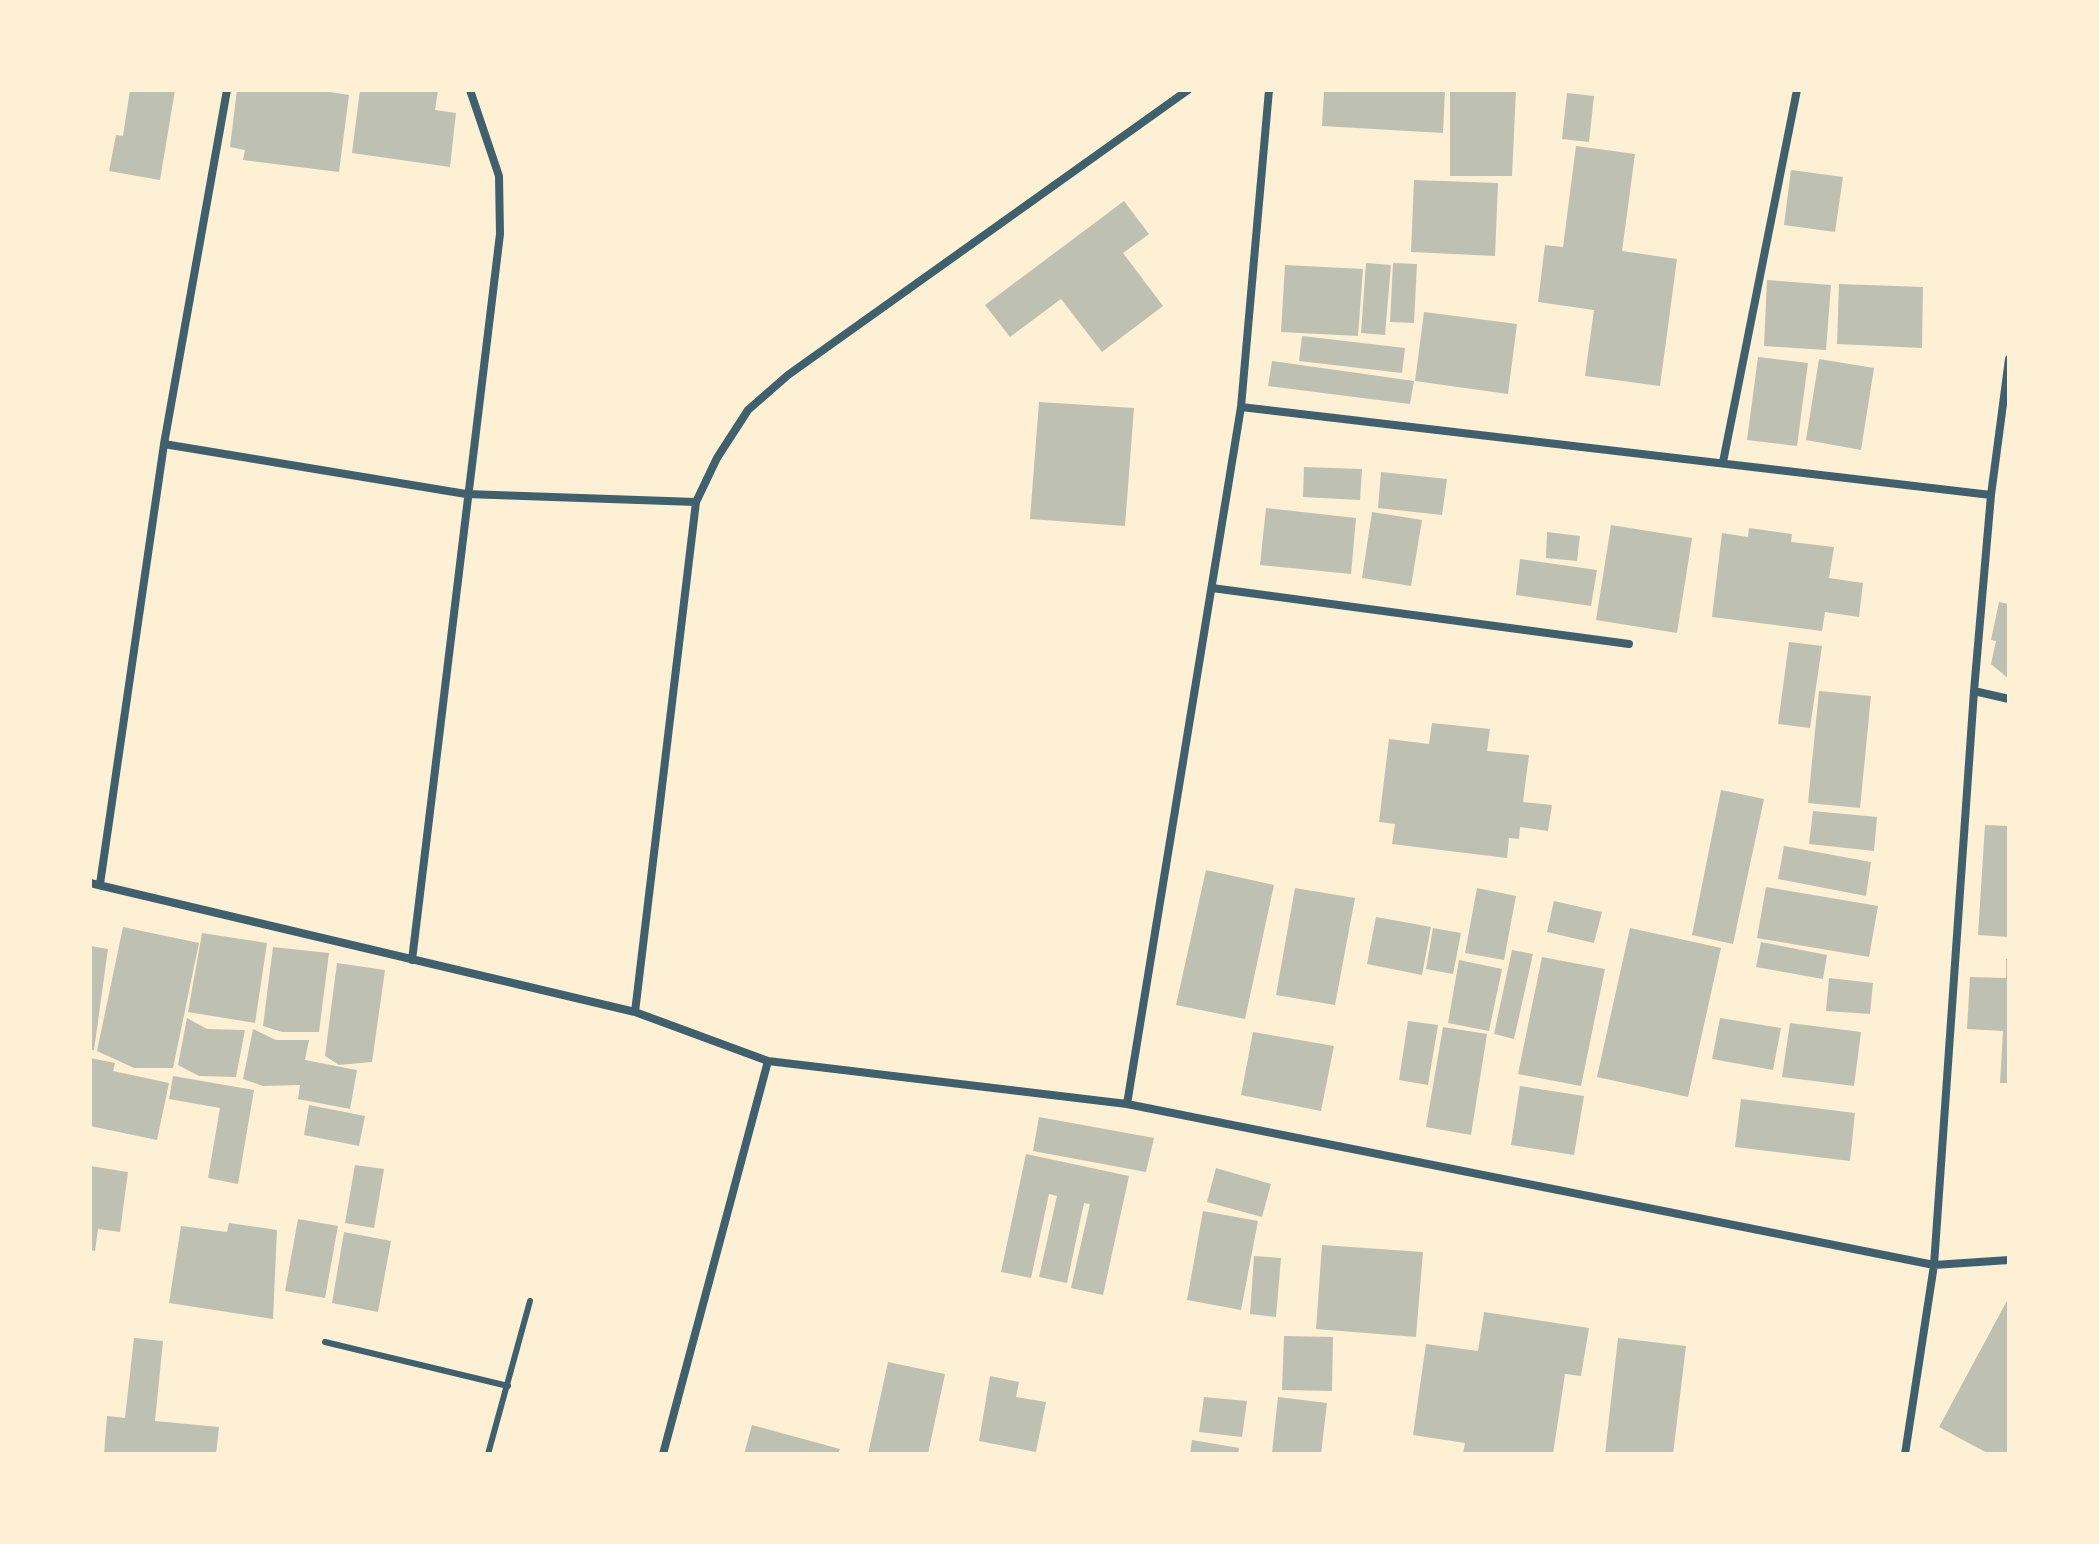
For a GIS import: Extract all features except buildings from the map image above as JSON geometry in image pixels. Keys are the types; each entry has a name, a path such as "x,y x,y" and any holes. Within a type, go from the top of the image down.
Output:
{"street":[{"path":"100,884 164,444 227,90"},
{"path":"412,960 502,206 494,159 470,90"},
{"path":"635,1012 696,502 717,458 748,410 788,375 1188,90"},
{"path":"1127,1104 1241,407 1269,90"},
{"path":"1723,462 1797,90"},
{"path":"1905,1454 1934,1265 1974,691 1991,495 2009,361"},
{"path":"1241,407 1991,495"},
{"path":"164,444 466,494 696,502"},
{"path":"1212,588 1629,644"},
{"path":"1974,691 2009,699"},
{"path":"90,883 635,1012 768,1061 1127,1104 1934,1265 2009,1260"},
{"path":"663,1454 768,1061"}],"lane":[{"path":"488,1454 530,1301"},
{"path":"325,1342 508,1386"}]}
